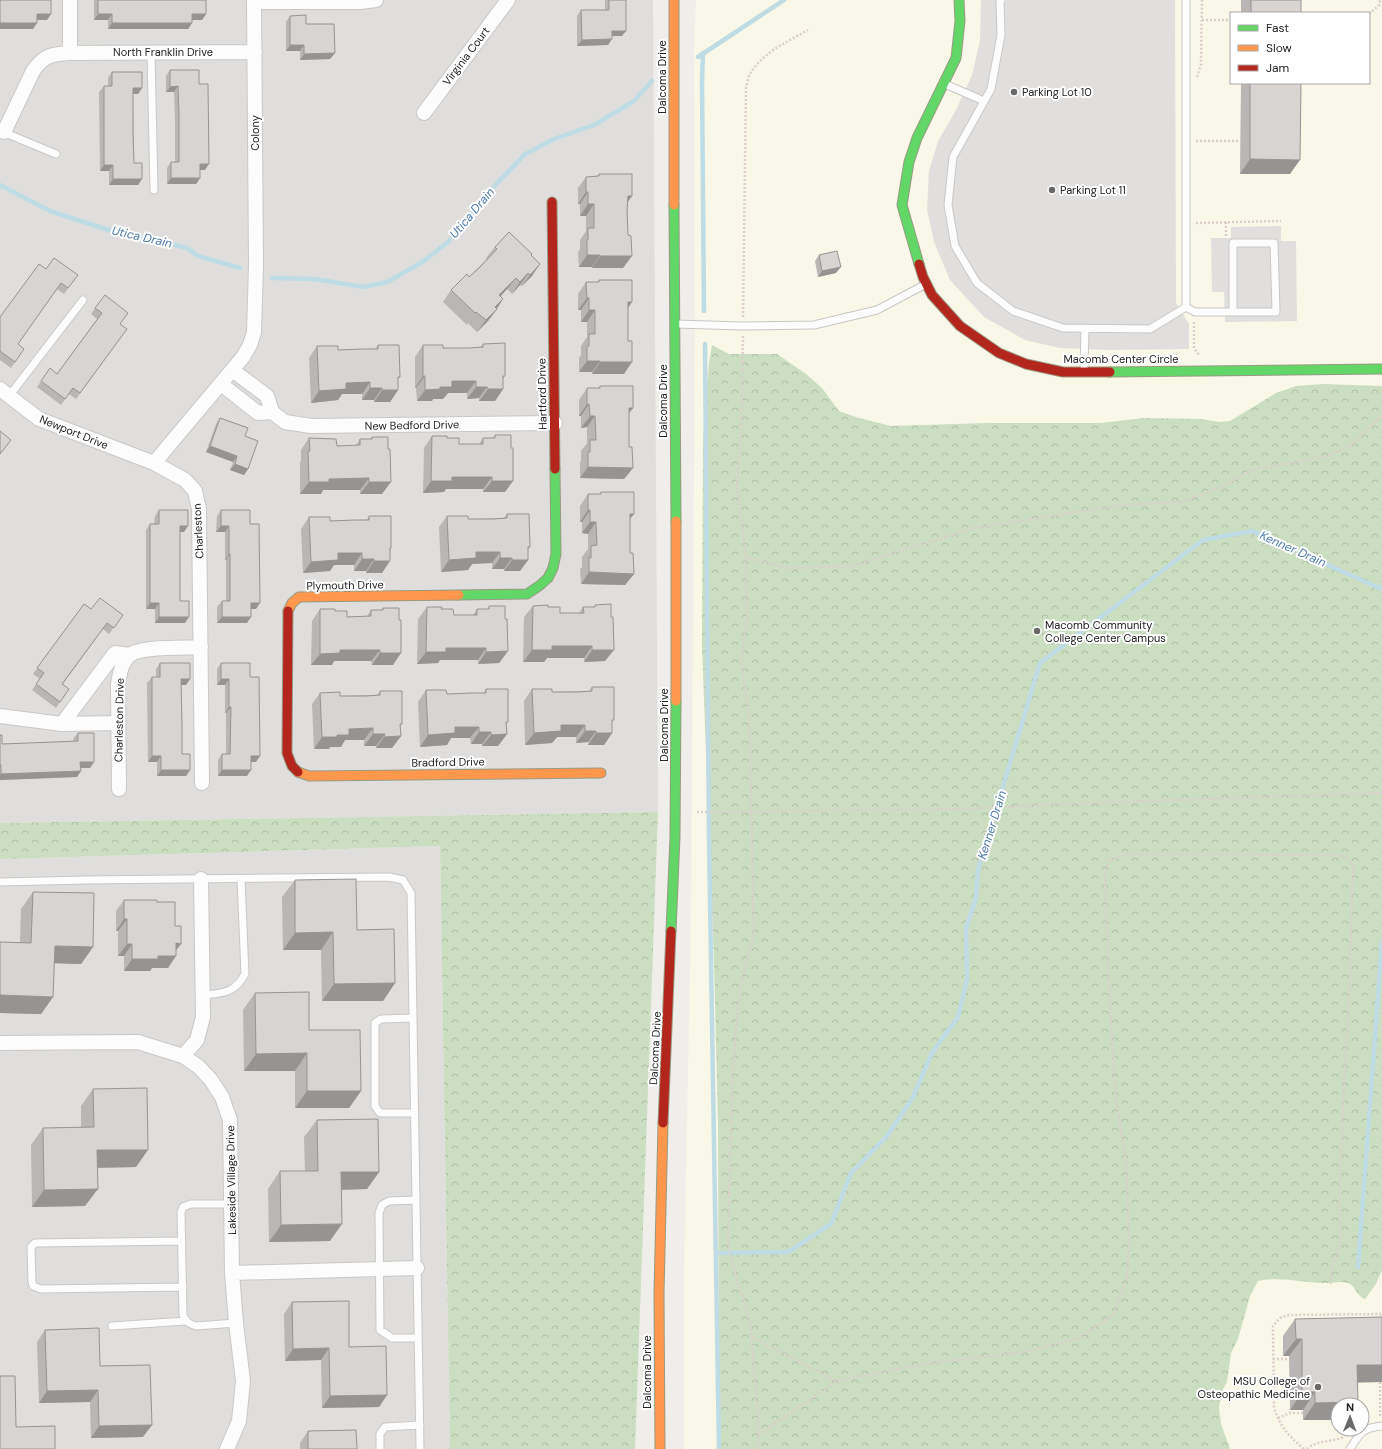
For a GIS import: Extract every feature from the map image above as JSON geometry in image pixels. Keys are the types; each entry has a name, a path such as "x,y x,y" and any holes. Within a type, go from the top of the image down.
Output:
{"street":[{"path":"70,0 70,53"},
{"path":"254,1 360,2 376,0"},
{"name":"Virginia Court","path":"424,113 508,0"},
{"name":"Dalcoma Drive","path":"660,1449 659,1300 675,830 677,632 674,324 674,0"},
{"name":"Macomb Center Circle","path":"959,0 960,21 956,58 917,138 909,162 902,205 926,284 932,295 960,326 999,353 1026,364 1063,372 1382,369"},
{"name":"Colony","path":"232,370 243,357 253,338 256,265 254,1"},
{"name":"North Franklin Drive","path":"2,131 33,71 39,63 48,56 70,53 255,52"},
{"name":"Hartford Drive","path":"544,582 550,576 556,554 552,202"},
{"path":"154,463 232,370 267,396 272,412"},
{"name":"New Bedford Drive","path":"221,384 258,413 272,412 285,422 310,426 555,423"},
{"name":"Newport Drive","path":"4,393 39,419 154,463"},
{"name":"Charleston","path":"154,463 185,480 195,491 199,509 202,783"},
{"name":"Plymouth Drive","path":"295,771 287,754 287,609 290,604 299,598 527,594 538,588 544,582"},
{"path":"62,724 115,653 130,655 147,649 201,647"},
{"name":"Charleston Drive","path":"119,789 118,684 121,668 130,655"},
{"path":"0,716 62,724 118,723"},
{"name":"Bradford Drive","path":"295,771 309,776 601,773"},
{"path":"184,1056 197,1040 203,1017 204,996 201,879"},
{"name":"Lakeside Village Drive","path":"0,1044 138,1042 184,1056 199,1067 211,1080 222,1097 230,1120 232,1273 243,1381 239,1421 227,1449"},
{"path":"232,1273 417,1268"}],"lane":[{"path":"1001,0 1001,36 991,89 953,157 948,205 956,246 977,283 1013,311 1063,328 1150,329 1186,307"},
{"path":"1186,0 1186,307"},
{"path":"151,53 154,190"},
{"path":"944,84 984,101"},
{"path":"2,131 56,154"},
{"path":"1186,307 1194,312 1233,312 1276,312 1274,243 1232,243 1233,312"},
{"path":"674,324 743,326 814,325 877,310 926,284"},
{"path":"4,393 83,300"},
{"path":"1084,372 1085,328"},
{"path":"0,882 389,877 403,880 411,893 420,1449"},
{"path":"204,996 232,989 240,984 245,974 241,879"},
{"path":"413,1018 381,1019 375,1023 375,1106 380,1112 414,1113"},
{"path":"416,1200 389,1201 382,1205 378,1213 378,1269 380,1330 392,1338 418,1338"},
{"path":"185,1321 183,1315 181,1212 183,1207 191,1204 232,1204"},
{"path":"182,1241 35,1243 31,1247 32,1282 33,1286 41,1289 183,1288"},
{"path":"112,1326 185,1321 196,1326 236,1323"},
{"path":"380,1449 380,1434 385,1427 420,1425"},
{"path":"1350,1449 1360,1434 1370,1427 1382,1426"}],"path":[{"path":"1370,13 1379,5 1380,0"},
{"path":"1202,20 1230,20"},
{"path":"758,1449 758,1413 750,1320 735,1274 728,1243 732,1085 735,1038 740,989 754,935 749,714 741,661 747,617 746,557 737,486 741,431 746,89 749,75 762,58 782,44 808,30"},
{"path":"1196,141 1240,141"},
{"path":"1196,222 1281,221"},
{"path":"1226,222 1226,238"},
{"path":"746,557 788,568 853,566 974,528 1123,505 1181,502 1219,488 1252,470 1324,457 1350,446 1382,415"},
{"path":"697,812 971,809 1060,804 1382,794"},
{"path":"758,1435 837,1381 928,1363 1025,1352 1079,1338 1114,1314 1127,1278 1129,1241 1126,1161 1116,1099 1105,875 1108,862 1126,854 1338,856 1348,858 1354,868 1339,1205 1342,1237 1338,1254 1331,1267 1331,1284"},
{"path":"1304,1449 1287,1434 1274,1408 1273,1326 1280,1318 1289,1315 1382,1314"},
{"path":"752,1337 837,1381"},
{"path":"1273,1359 1300,1359"},
{"path":"1380,1382 1380,1417"},
{"path":"1274,1393 1290,1392"},
{"path":"1278,1418 1290,1413 1303,1413"},
{"path":"1307,1449 1313,1444 1326,1440 1338,1440 1343,1437"}],"shaded area":[{"path":"0,0 653,0 658,812 0,823"},
{"name":"Macomb Community College Center Campus","path":"696,0 1382,0 1382,1449 684,1449 684,1277 691,918 695,343 694,50"},
{"name":"Parking Lot 11","path":"981,0 1175,0 1176,303 1189,324 1189,349 1107,350 1060,348 1025,340 984,317 950,280 934,242 927,209 929,171 938,141 956,110 972,75 980,41"},
{"path":"1281,226 1281,241 1296,241 1297,321 1225,322 1224,292 1212,292 1211,238 1231,238 1231,227"},
{"path":"440,846 450,1449 0,1449 0,859"}],"green space":[{"name":"Macomb Community College Center Campus","path":"712,345 729,354 777,354 806,374 822,388 839,411 891,426 988,423 1101,423 1144,418 1201,419 1220,422 1230,421 1276,393 1296,386 1323,384 1382,386 1382,1270 1376,1284 1365,1299 1360,1296 1350,1284 1344,1282 1317,1283 1275,1279 1258,1281 1250,1296 1238,1339 1231,1353 1227,1382 1223,1389 1219,1407 1221,1424 1230,1449 719,1449 718,1125 714,962 702,646 703,439 709,363"},
{"path":"658,812 635,1449 450,1449 440,846 0,859 0,823"}],"building":[{"path":"0,0 51,0 51,14 37,14 37,23 0,23"},
{"path":"98,0 206,0 206,14 192,14 192,23 112,23 112,14 98,14"},
{"path":"609,0 626,0 626,31 612,31 612,39 582,40 581,10 609,10"},
{"path":"1251,0 1301,0 1301,12 1251,12"},
{"path":"306,15 306,24 334,24 335,53 304,54 304,45 290,45 290,16"},
{"path":"170,70 199,70 199,84 208,84 209,164 200,164 200,178 171,178 171,162 179,162 179,114 178,86 170,87"},
{"path":"112,72 142,72 142,88 133,88 133,135 134,163 142,163 142,179 113,179 113,165 104,165 104,86 112,86"},
{"path":"1250,84 1301,84 1300,160 1250,159"},
{"path":"599,174 632,174 632,196 628,196 627,210 628,235 631,236 632,256 587,255 588,228 594,228 594,204 588,204 586,177 599,176"},
{"path":"509,232 532,254 531,255 540,264 530,275 528,273 520,282 516,278 499,295 503,299 495,307 497,309 486,320 476,312 475,313 451,290 467,274 469,277 480,267 497,249 495,247"},
{"path":"837,251 841,267 822,271 819,255"},
{"path":"54,258 78,275 68,288 61,283 18,344 24,349 15,362 0,351 0,317 39,264 46,269"},
{"path":"599,280 632,280 632,302 628,302 628,341 632,341 632,362 587,361 589,334 595,334 595,310 589,310 589,298 587,298 586,282 599,282"},
{"path":"105,295 128,313 120,324 127,329 80,393 73,388 65,399 41,381 50,368 57,374 102,313 95,308"},
{"path":"505,343 505,376 503,376 503,389 476,387 476,381 452,381 452,387 440,387 440,389 425,390 425,376 423,376 423,345 443,345 443,348 469,348 483,347 483,344"},
{"path":"378,345 399,345 400,377 398,377 398,390 370,388 370,382 346,383 346,389 319,391 317,346 338,346 338,350 378,349"},
{"path":"600,386 633,386 633,408 629,408 629,447 632,447 633,468 588,467 590,440 596,440 595,416 590,416 589,404 587,404 587,388 600,388"},
{"path":"220,418 248,428 245,436 258,441 248,469 235,464 237,456 210,446"},
{"path":"0,431 11,440 0,454"},
{"path":"495,435 511,435 511,448 513,448 513,481 492,481 492,477 452,477 452,481 431,481 432,436 459,438 459,444 483,444 483,438 495,438"},
{"path":"372,437 388,437 391,482 369,482 369,478 329,479 329,482 309,482 309,438 336,439 337,446 360,445 360,439 372,439"},
{"path":"601,492 634,492 634,514 630,514 630,553 633,553 634,574 589,572 591,546 597,545 596,522 590,522 588,494 601,494"},
{"path":"159,510 188,510 188,526 180,526 180,601 189,601 189,617 159,617 159,603 150,603 150,524 159,524"},
{"path":"221,510 250,510 250,524 259,524 260,603 251,603 251,617 222,617 222,601 230,601 230,554 229,526 221,526"},
{"path":"507,514 529,514 530,547 528,547 528,560 500,558 500,552 476,552 476,558 449,560 447,516 468,516 468,519 493,519 507,518"},
{"path":"369,516 391,516 390,561 362,559 362,553 338,553 338,560 311,562 309,517 330,517 330,521 369,520"},
{"path":"100,598 123,615 114,628 107,623 62,684 69,689 60,702 36,684 44,673 37,668 84,604 91,609"},
{"path":"611,604 614,650 592,650 592,646 552,646 552,650 532,650 533,606 548,605 548,607 560,607 560,613 584,613 583,607 595,607 595,605"},
{"path":"489,606 505,606 508,651 486,652 486,648 446,648 446,652 426,652 427,607 453,609 454,615 477,615 477,609 489,609"},
{"path":"383,608 399,608 399,620 401,620 401,653 380,653 380,650 340,650 340,653 320,654 320,609 347,611 347,617 371,616 371,610 383,610"},
{"path":"160,663 190,663 190,679 181,679 182,754 190,754 190,770 161,770 161,756 152,756 152,677 160,677"},
{"path":"221,663 250,663 250,677 259,677 260,756 251,756 251,770 222,770 222,754 230,754 231,707 229,707 229,679 221,679"},
{"path":"592,687 614,687 614,720 612,720 612,733 585,731 585,725 561,725 561,731 534,733 532,689 552,689 552,692 578,692 592,691"},
{"path":"486,689 508,689 508,722 506,722 507,734 491,735 491,732 479,732 479,727 455,727 455,733 428,735 426,690 446,690 447,694 486,693"},
{"path":"380,691 402,691 402,724 400,724 401,736 384,737 385,734 373,734 373,728 349,729 349,735 322,737 320,693 340,692 340,696 366,696 380,695"},
{"path":"78,733 94,733 94,762 80,762 81,771 1,774 0,735 2,735 2,744 78,741"},
{"path":"356,879 357,930 394,929 395,983 334,984 333,932 295,933 295,880"},
{"path":"33,892 94,893 93,947 55,946 53,997 0,995 0,942 31,943"},
{"path":"124,900 157,900 157,902 175,902 175,926 181,926 181,944 176,943 176,956 158,956 158,959 132,959 132,944 127,944 127,919 124,919"},
{"path":"309,992 309,1030 360,1030 361,1091 307,1091 307,1053 256,1054 255,993"},
{"path":"147,1088 148,1150 97,1150 98,1189 44,1190 43,1128 94,1127 93,1089"},
{"path":"378,1119 379,1172 341,1172 342,1224 281,1225 280,1171 318,1171 317,1120"},
{"path":"349,1301 349,1347 386,1346 387,1395 330,1396 329,1348 293,1349 292,1302"},
{"path":"1382,1317 1382,1365 1357,1365 1358,1397 1330,1397 1330,1403 1315,1403 1315,1392 1302,1392 1302,1339 1296,1339 1295,1319"},
{"path":"99,1328 100,1366 150,1365 152,1425 99,1426 98,1390 47,1391 45,1330"},
{"path":"0,1376 15,1376 16,1427 55,1426 55,1449 0,1449"},
{"path":"356,1430 357,1449 308,1449 308,1431"}],"waterway":[{"name":"Utica Drain","path":"698,57 784,0"},
{"path":"703,53 704,311"},
{"name":"Utica Drain","path":"272,278 314,279 363,287 387,282 424,261 448,242 489,192 524,155 554,139 594,125 634,101 652,81"},
{"name":"Utica Drain","path":"0,185 50,211 133,238 143,237 187,248 198,256 240,268"},
{"path":"705,344 709,838 719,1449"},
{"name":"Kenner Drain","path":"717,1253 788,1252 831,1224 851,1173 887,1136 912,1099 932,1053 958,1017 967,979 966,928 976,898 978,870 1040,663 1203,540 1252,531 1379,588 1382,587"},
{"path":"1358,1267 1382,942"}],"traffic: fast":[{"path":"919,264 902,205 909,162 917,138 956,58 960,21 959,0"},
{"path":"674,205 676,521"},
{"path":"1110,372 1382,369"},
{"path":"459,595 527,594 548,578 553,568 556,554 555,469"},
{"path":"671,931 675,837 676,701"}],"traffic: slow":[{"path":"674,0 674,205"},
{"path":"676,521 676,701"},
{"path":"288,611 292,603 299,597 459,595"},
{"path":"298,772 309,776 601,773"},
{"path":"660,1449 659,1293 663,1123"}],"traffic: jam":[{"path":"552,202 555,469"},
{"path":"919,264 923,277 932,295 960,326 999,353 1026,364 1063,372 1110,372"},
{"path":"288,611 287,753 292,766 298,772"},
{"path":"663,1123 671,931"}],"place":[{"name":"Parking Lot 10","path":"1014,92"},
{"name":"Parking Lot 11","path":"1052,190"},
{"name":"Macomb Community College Center Campus","path":"1037,631"},
{"name":"MSU College of Osteopathic Medicine","path":"1318,1387"}]}
